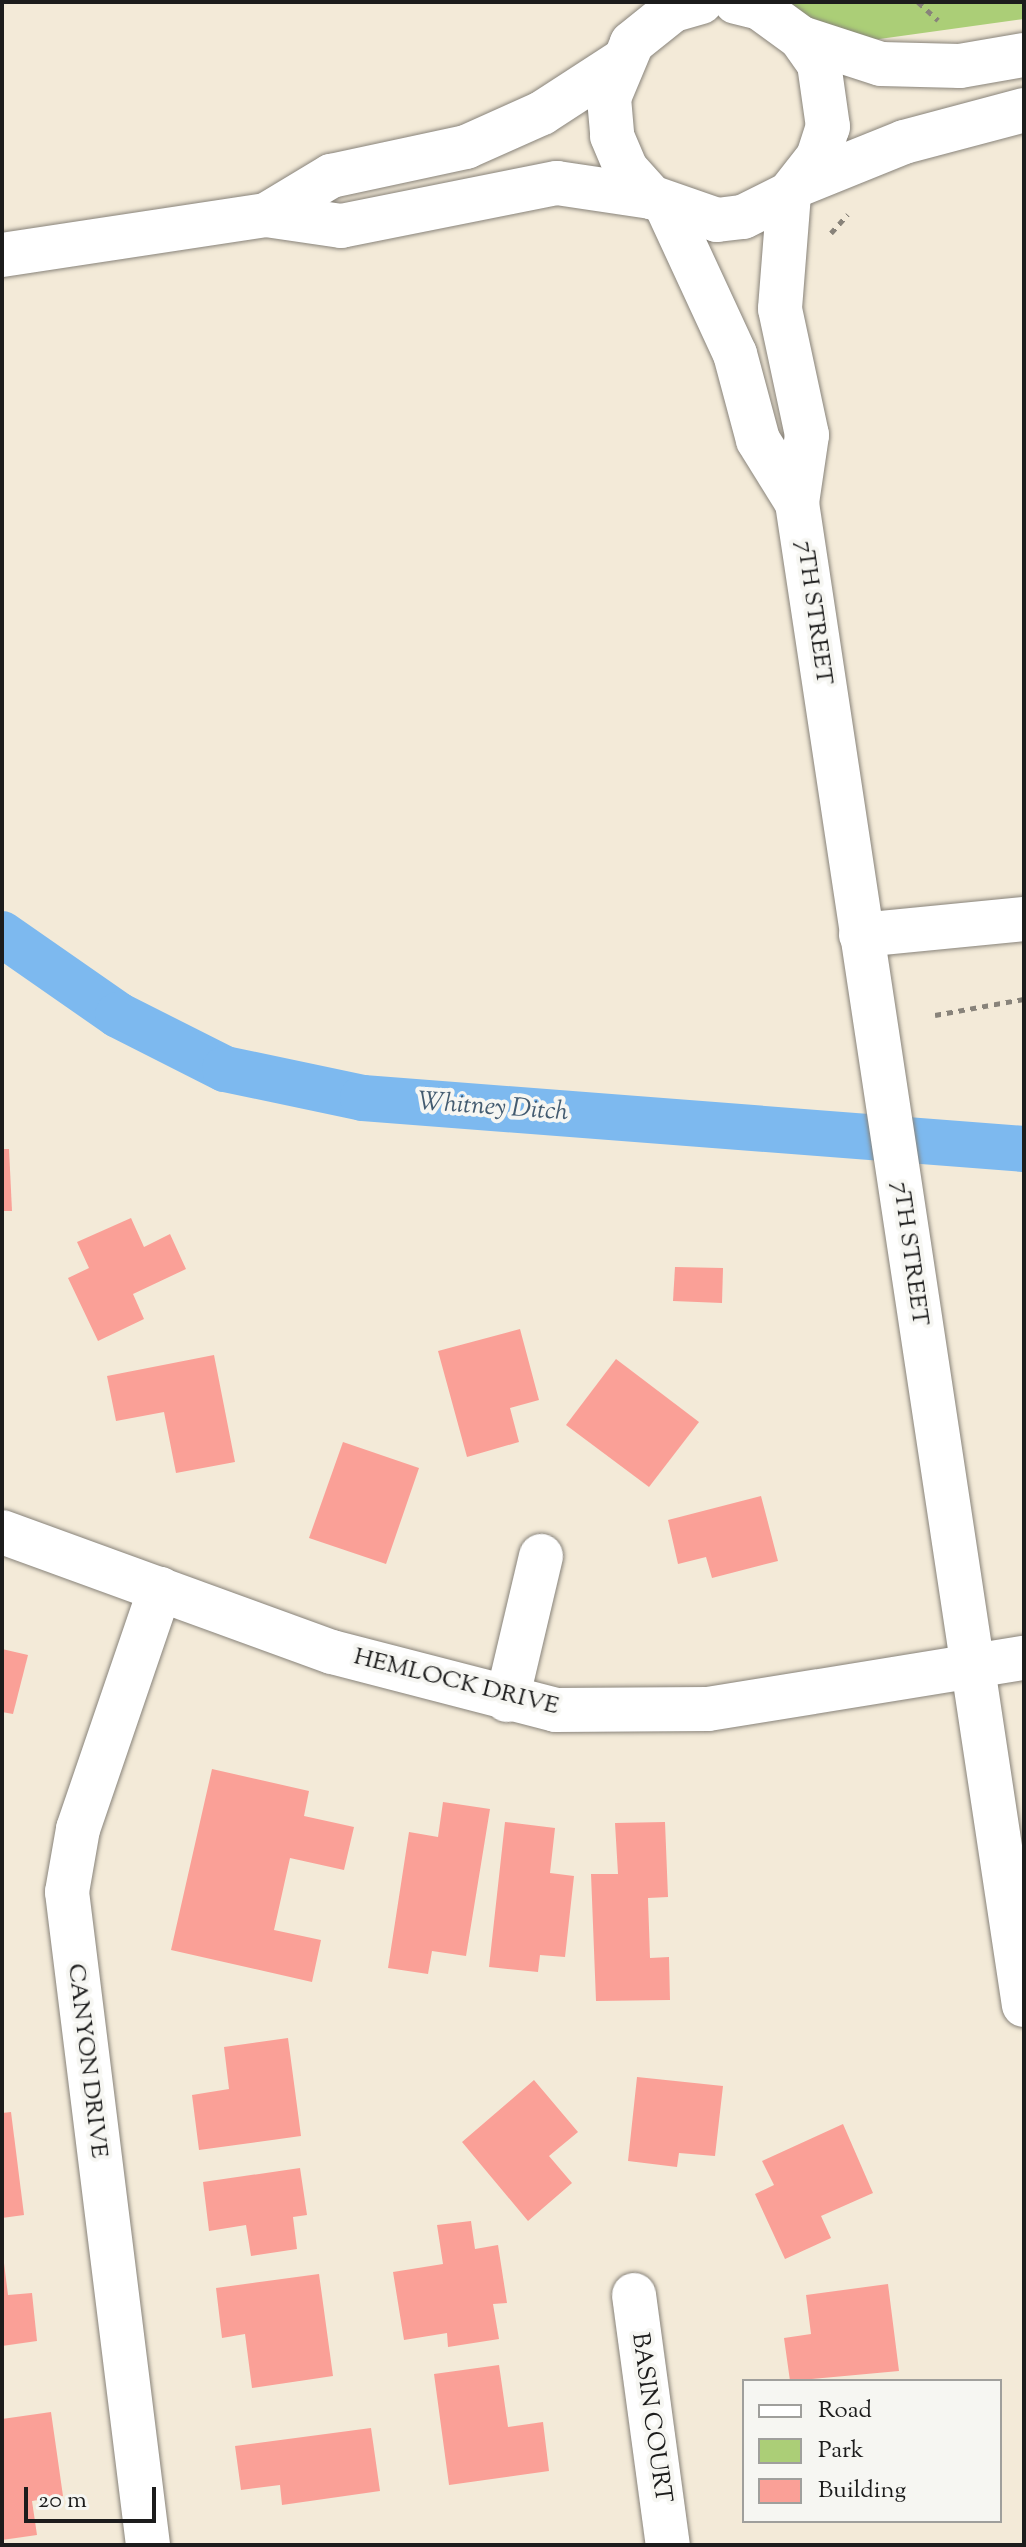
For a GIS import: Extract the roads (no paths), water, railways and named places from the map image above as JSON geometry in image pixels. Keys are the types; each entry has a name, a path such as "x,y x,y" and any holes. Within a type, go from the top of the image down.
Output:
{"street":[{"path":"266,215 331,176 466,147 542,113 619,63 652,14 701,2"},
{"path":"736,2 787,21 881,64 960,66 1024,55"},
{"path":"787,21 819,64 828,127 794,189"},
{"name":"7TH STREET","path":"619,63 609,98 612,136 626,169 659,202 735,354 758,440 797,503"},
{"path":"2,255 266,215 341,226 557,183 730,219 904,142 1024,110"},
{"name":"7TH STREET","path":"794,189 780,309 807,435 797,503 969,1665 1024,2005"},
{"path":"861,935 1024,919"},
{"name":"HEMLOCK DRIVE","path":"2,1532 332,1652 507,1700 609,1713 708,1709 1024,1658"},
{"path":"507,1700 541,1556"},
{"name":"CANYON DRIVE","path":"148,2545 67,1892 78,1829 160,1589"},
{"name":"BASIN COURT","path":"634,2295 655,2543"}],"waterway":[{"name":"Whitney Ditch","path":"2,934 118,1015 225,1069 363,1098 1024,1149"}]}
